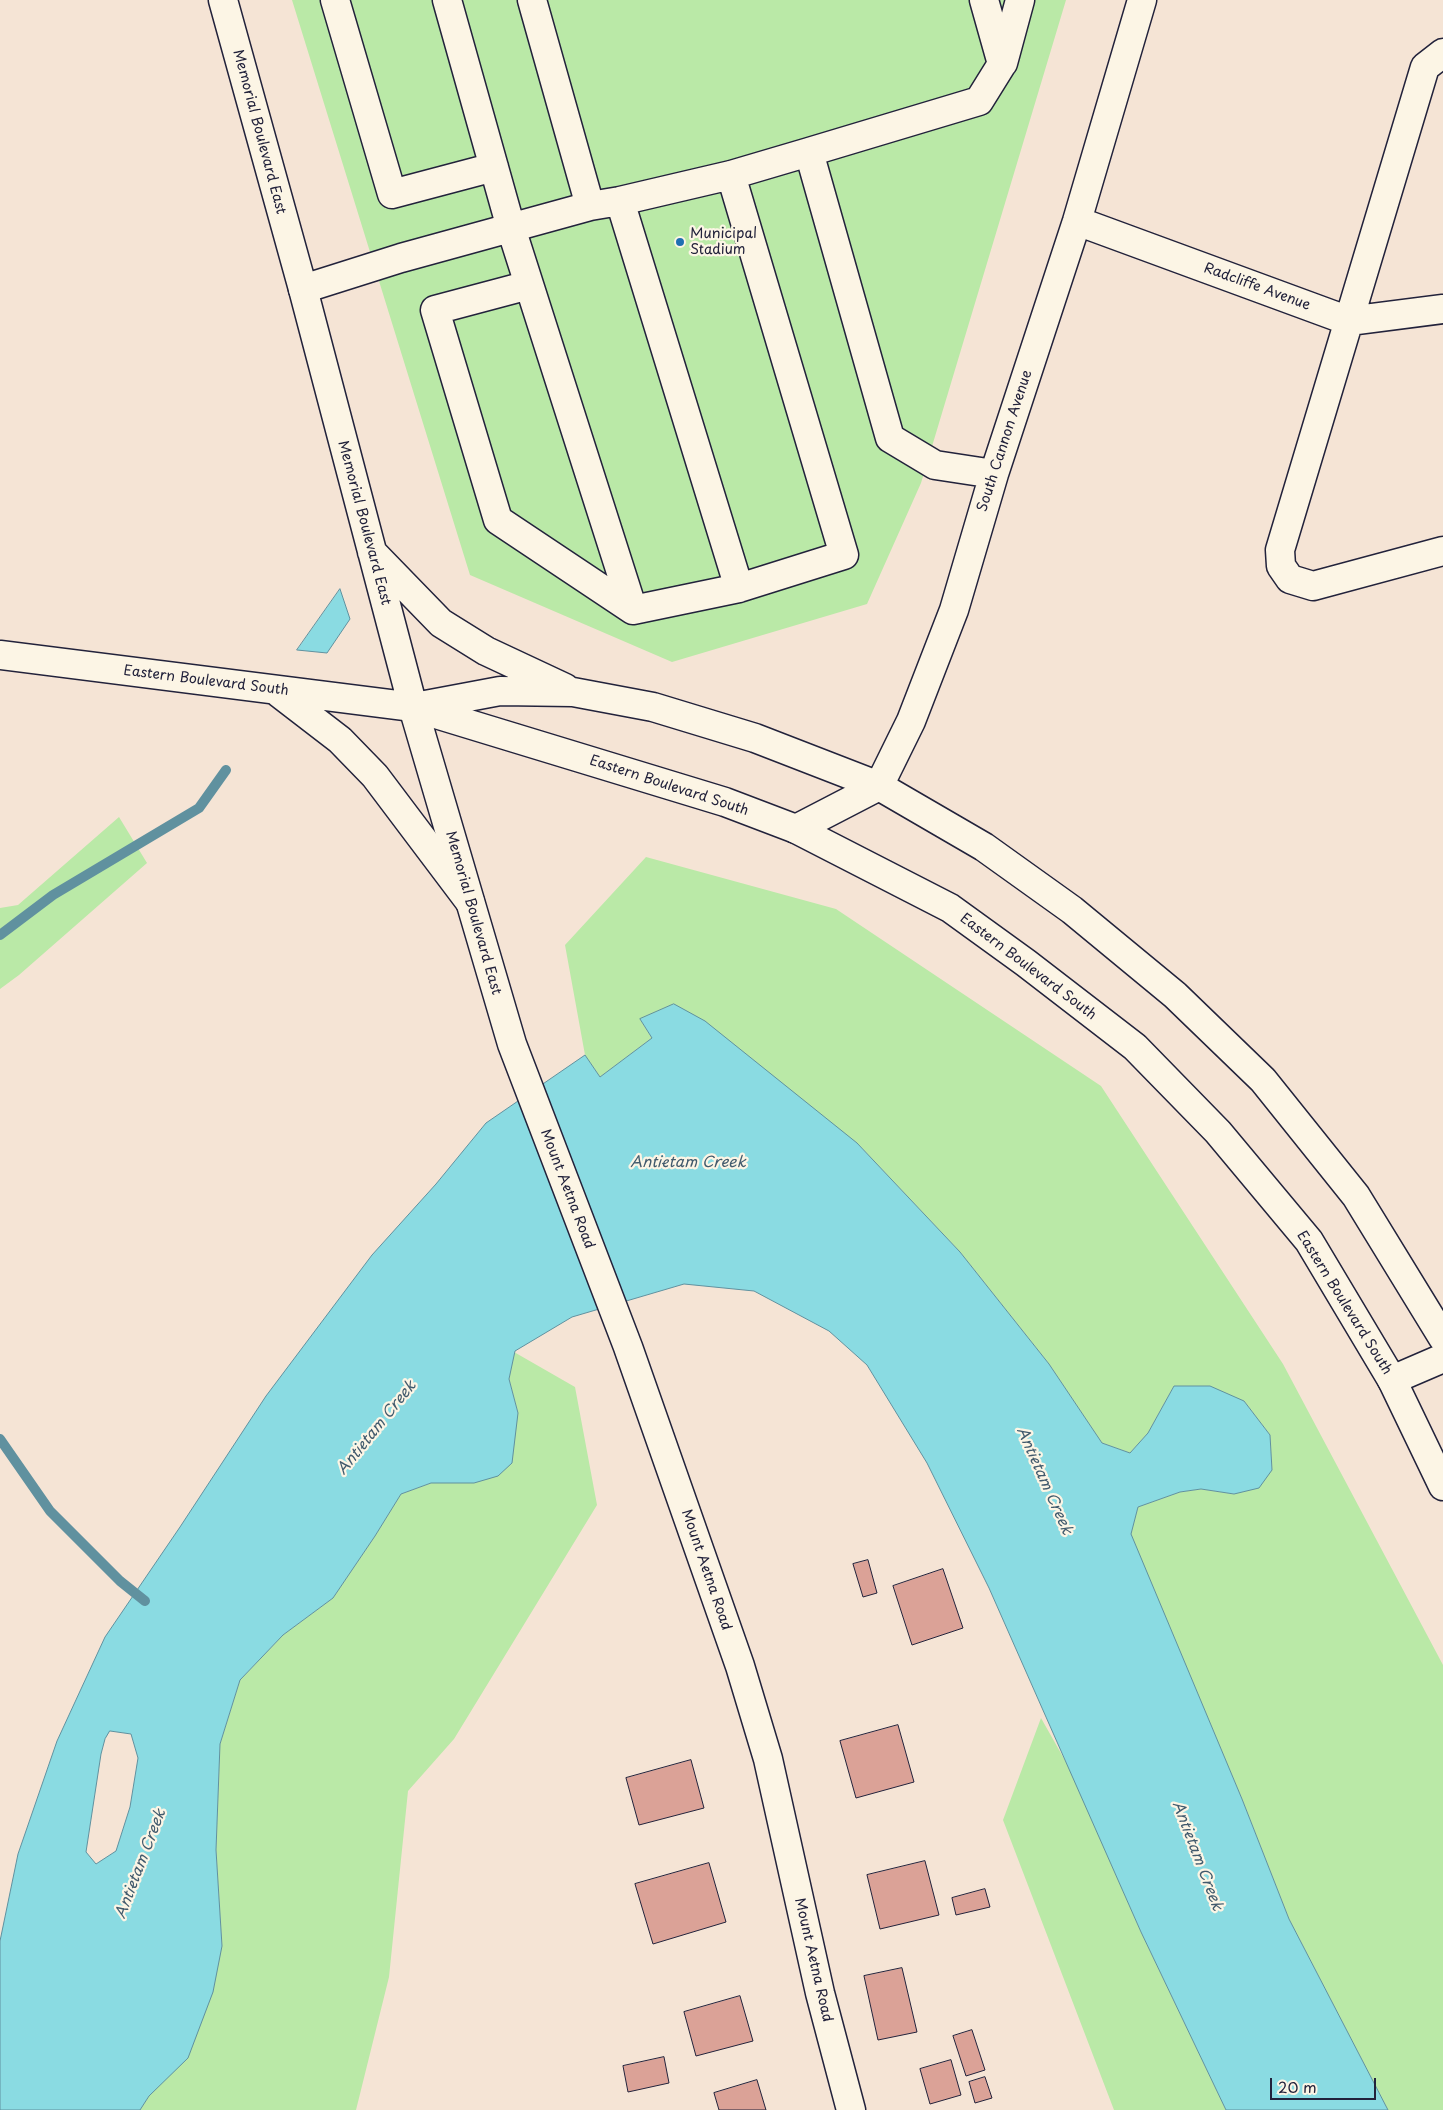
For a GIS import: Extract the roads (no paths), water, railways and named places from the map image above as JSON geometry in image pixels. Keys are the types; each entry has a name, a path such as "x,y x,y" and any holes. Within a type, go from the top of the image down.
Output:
{"main road":[{"name":"Memorial Boulevard East","path":"223,0 303,289 370,550 413,707 512,1044"},
{"path":"335,0 392,194 494,167"},
{"path":"447,0 511,228 633,610"},
{"path":"532,0 590,206"},
{"path":"984,0 1002,64"},
{"path":"303,289 401,258 590,206 620,201 731,175 979,101 1002,64 1020,0"},
{"name":"South Cannon Avenue","path":"879,786 912,721 954,610 994,474 1077,221 1142,0"},
{"path":"1443,53 1425,67 1280,550 1281,566 1290,579 1313,586 1443,551"},
{"path":"809,152 890,438 935,465 994,474"},
{"path":"529,285 435,310 498,520 633,610 739,588 844,555 731,175"},
{"path":"620,201 739,588"},
{"name":"Radcliffe Avenue","path":"1077,221 1350,321 1443,310"},
{"path":"370,550 440,623 486,651 573,692"},
{"name":"Eastern Boulevard South","path":"0,655 413,707 725,802 796,829 950,908 1026,963 1135,1047 1218,1132 1309,1240 1392,1380 1443,1486"},
{"path":"274,689 340,740 375,776 470,902"},
{"name":"Eastern Boulevard South","path":"413,707 500,691 573,692 654,707 755,738 879,786 984,847 1072,910 1175,995 1263,1080 1356,1196 1443,1338"},
{"path":"796,829 879,786"},
{"name":"Mount Aetna Road","path":"512,1044 628,1347 740,1666 768,1759 820,1993 850,2110"},
{"path":"1392,1380 1443,1358"}],"water":[{"path":"340,589 350,619 327,653 297,650"},
{"name":"Antietam Creek","path":"674,1004 705,1021 857,1143 960,1252 1049,1364 1102,1443 1130,1453 1148,1433 1174,1386 1210,1386 1244,1401 1270,1435 1272,1470 1259,1488 1234,1494 1201,1489 1180,1492 1138,1507 1131,1534 1242,1799 1289,1919 1388,2110 1226,2110 1141,1932 989,1588 927,1463 867,1365 829,1331 754,1291 684,1284 572,1317 515,1351 509,1379 518,1413 512,1463 498,1476 474,1483 431,1483 401,1494 333,1598 283,1635 240,1680 220,1744 216,1850 222,1946 213,1992 188,2058 149,2096 140,2110 0,2110 0,1941 18,1854 57,1741 105,1637 266,1396 372,1255 436,1184 486,1123 585,1055 600,1077 652,1038 640,1019","holes":["110,1731 131,1734 138,1758 130,1807 116,1851 96,1864 86,1852 105,1739"]}],"waterway":[{"path":"0,935 53,895 199,808 226,770"},
{"path":"0,1439 50,1511 120,1581 145,1601"}],"place":[{"name":"Municipal Stadium","path":"680,242"}]}
